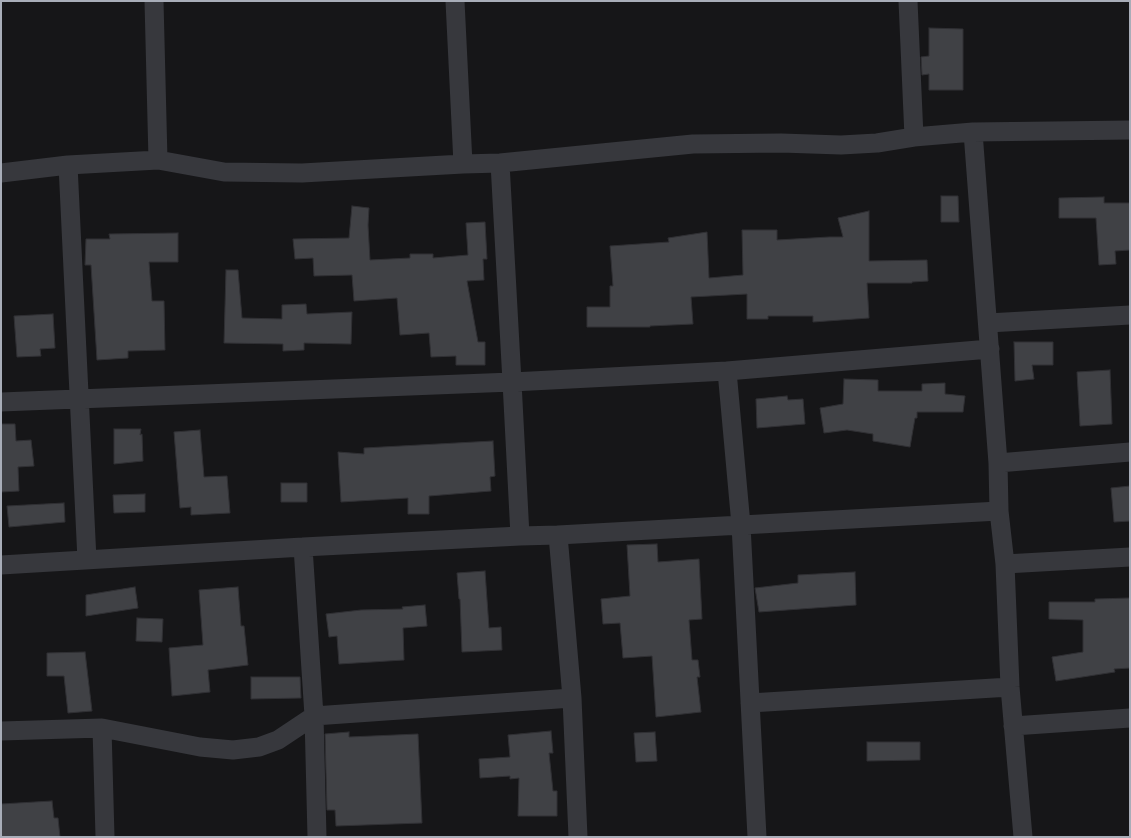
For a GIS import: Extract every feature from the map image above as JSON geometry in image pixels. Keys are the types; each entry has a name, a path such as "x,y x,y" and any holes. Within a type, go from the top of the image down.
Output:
{"street":[{"path":"154,1 158,160"},
{"path":"455,1 463,164"},
{"path":"908,1 914,137"},
{"path":"1,173 68,165 158,160 224,172 302,173 500,163 693,144 781,143 841,145 877,143 914,137 973,132 1130,130"},
{"path":"973,132 998,463 999,511 1005,564 1010,687 1023,837"},
{"path":"500,163 520,536"},
{"path":"68,165 87,560"},
{"path":"988,323 1130,315"},
{"path":"1,402 512,382 727,371 990,349"},
{"path":"727,371 741,525 758,837"},
{"path":"998,463 1130,452"},
{"path":"1,565 303,547 999,511"},
{"path":"558,535 572,698 578,837"},
{"path":"303,547 314,716 317,837"},
{"path":"1005,564 1130,557"},
{"path":"750,703 1010,687"},
{"path":"1,731 102,728 200,747 233,750 259,747 278,740 314,716 572,698"},
{"path":"1013,726 1130,718"},
{"path":"102,728 105,837"}],"building":[{"path":"929,28 963,29 963,90 929,90 929,74 922,75 921,57 929,56"},
{"path":"941,196 958,196 959,222 941,222"},
{"path":"1104,197 1104,203 1130,203 1130,250 1115,251 1116,264 1099,265 1096,218 1059,218 1059,198"},
{"path":"352,206 369,208 368,225 370,260 410,258 410,254 433,254 433,258 468,255 466,223 485,222 487,259 483,259 484,280 467,281 478,342 485,342 485,365 456,365 456,356 431,357 429,333 400,335 397,298 354,301 352,275 314,276 313,258 295,259 293,239 349,238"},
{"path":"869,211 869,261 927,260 928,281 912,283 867,283 869,318 813,322 813,316 768,316 768,319 747,319 747,294 691,297 693,324 650,327 587,327 587,307 610,307 610,286 613,286 610,246 669,242 668,238 707,232 709,278 743,275 742,230 777,230 777,240 843,237 838,218"},
{"path":"178,233 178,262 149,262 152,301 164,301 165,350 128,351 128,358 97,360 91,265 85,265 86,239 110,239 109,234"},
{"path":"226,270 238,270 242,318 282,319 282,305 306,304 307,314 352,312 351,344 304,343 304,350 283,351 283,344 224,343"},
{"path":"53,314 55,348 40,349 41,356 17,357 14,316"},
{"path":"1014,342 1053,342 1053,365 1032,365 1034,379 1015,381"},
{"path":"1110,370 1112,424 1080,426 1077,372"},
{"path":"844,379 878,380 878,391 922,391 922,384 945,383 945,394 965,396 963,412 917,412 910,447 873,441 873,434 847,430 824,433 820,408 843,404"},
{"path":"787,396 788,400 803,399 805,424 757,428 756,399"},
{"path":"1,424 15,424 16,441 31,440 34,466 18,467 19,491 1,492"},
{"path":"114,429 141,429 140,435 142,434 143,461 114,464"},
{"path":"200,430 204,477 227,476 230,513 191,515 191,507 180,508 174,432"},
{"path":"493,441 495,476 490,477 491,491 429,496 429,514 408,514 408,498 341,502 338,452 364,454 364,448"},
{"path":"281,483 307,483 307,502 281,502"},
{"path":"1130,486 1130,521 1114,522 1111,488"},
{"path":"145,494 145,512 114,513 113,495"},
{"path":"64,503 65,522 9,527 7,506"},
{"path":"657,544 658,562 699,559 702,619 689,620 692,660 698,660 700,677 697,677 701,712 656,717 652,656 623,658 620,623 603,624 601,599 630,596 627,545"},
{"path":"485,571 489,628 501,627 502,650 462,652 460,599 457,573"},
{"path":"855,572 856,605 759,612 755,588 798,583 798,575"},
{"path":"135,587 138,608 86,616 86,595"},
{"path":"238,587 241,626 244,626 248,665 208,670 210,692 172,696 169,648 203,645 199,590"},
{"path":"1130,598 1130,668 1114,669 1115,672 1056,681 1052,657 1083,652 1083,620 1049,619 1049,602 1095,602 1095,599"},
{"path":"425,605 427,626 403,628 404,660 339,664 337,636 329,637 326,614 361,610 403,609 402,607"},
{"path":"137,618 163,619 162,642 136,641"},
{"path":"85,652 92,711 68,713 64,676 47,676 47,653"},
{"path":"251,677 300,677 301,698 251,699"},
{"path":"551,731 553,753 549,753 553,791 557,791 557,816 518,816 519,778 510,779 510,776 480,778 479,759 510,757 508,735"},
{"path":"349,732 349,737 418,734 422,823 336,826 335,810 327,810 325,734"},
{"path":"655,732 657,761 636,762 634,733"},
{"path":"867,742 920,742 920,760 867,761"},
{"path":"52,801 54,818 58,818 60,837 1,837 1,804"}]}
